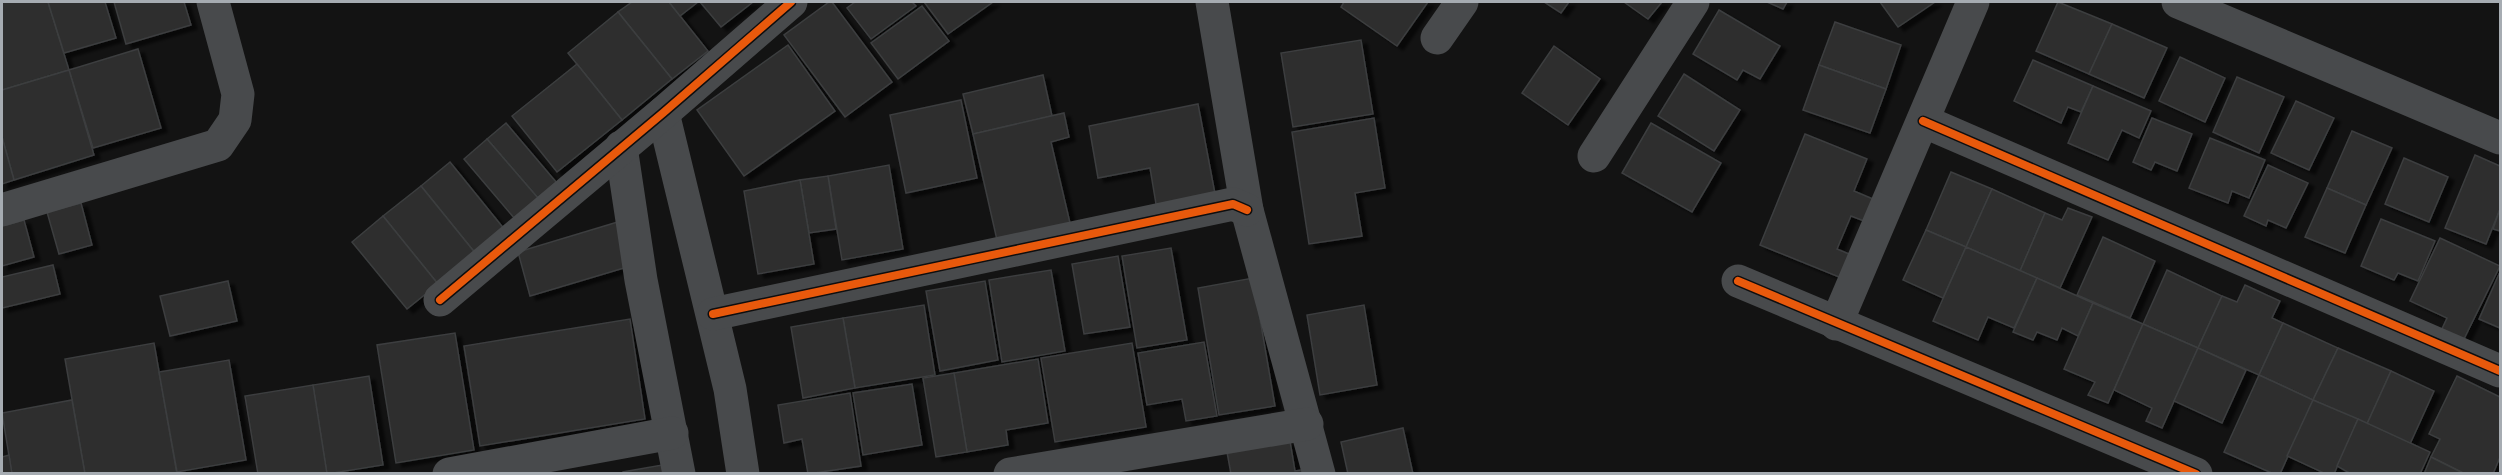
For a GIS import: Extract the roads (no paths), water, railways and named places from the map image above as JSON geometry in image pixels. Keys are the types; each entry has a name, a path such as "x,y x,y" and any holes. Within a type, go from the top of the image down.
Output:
{"street":[{"path":"2,210 218,145 235,120 238,94 213,2"},
{"path":"440,300 663,113 790,2"},
{"path":"1212,2 1247,210 1319,474"},
{"path":"1437,38 1462,2"},
{"path":"1594,156 1693,2"},
{"path":"1836,324 1973,2"},
{"path":"2178,2 2500,138"},
{"path":"663,113 730,389 743,474"},
{"path":"1923,121 2500,370"},
{"path":"621,147 642,280 680,474"},
{"path":"713,314 1233,204 1247,210"},
{"path":"1738,281 2196,474"},
{"path":"1010,474 1307,424"},
{"path":"449,474 672,433"}]}
